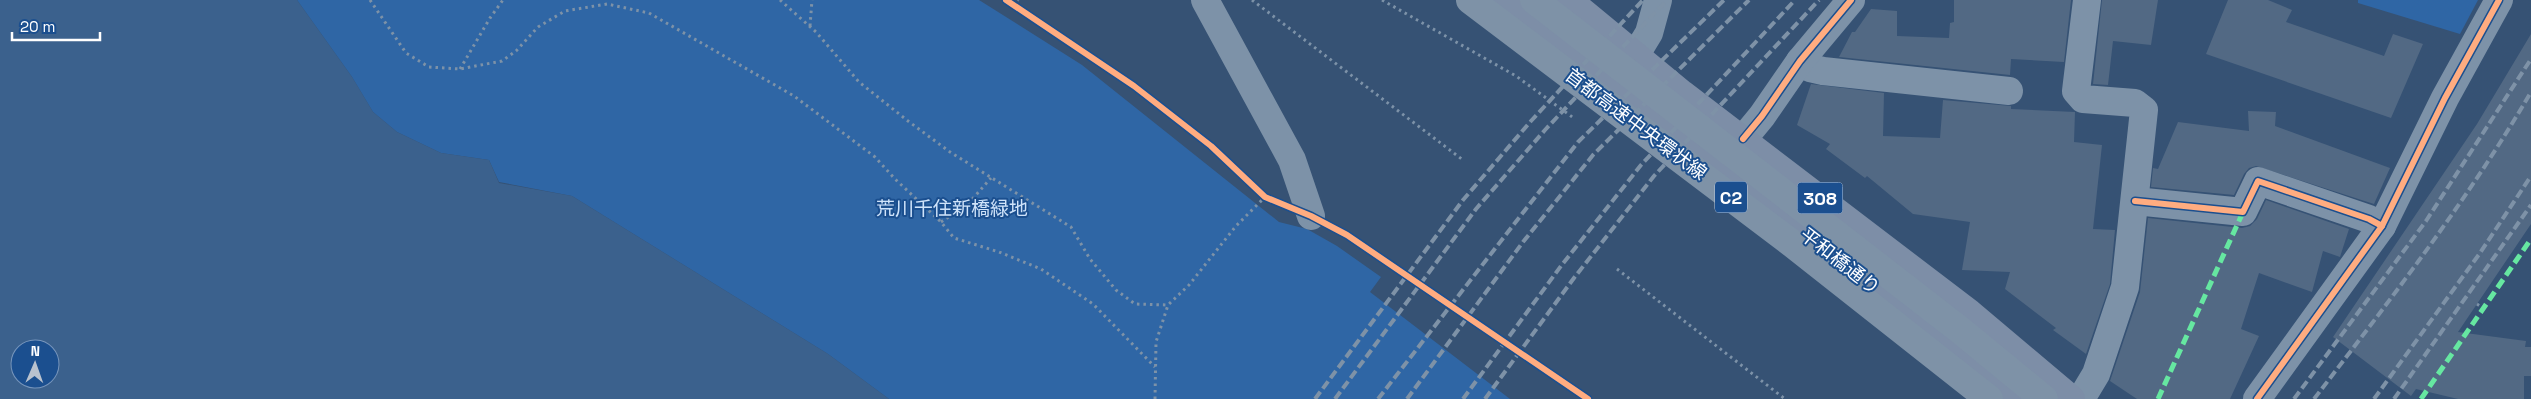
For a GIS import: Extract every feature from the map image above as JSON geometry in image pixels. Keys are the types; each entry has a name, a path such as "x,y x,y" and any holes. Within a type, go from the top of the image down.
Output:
{"highway":[{"name":"首都高速中央環状線","path":"1470,0 1782,236 1989,399"},
{"name":"首都高速中央環状線","path":"1534,0 1960,330 2044,399"}],"main road":[{"name":"平和橋通り","path":"1496,0 1658,119 1957,352 2013,399"},
{"name":"平和橋通り","path":"1568,0 1635,56 1969,313 2071,399"}],"street":[{"path":"1205,0 1292,160 1311,216"},
{"path":"1635,56 1649,32 1658,0"},
{"path":"1743,139 1762,116 1800,60 1851,0"},
{"path":"2081,399 2096,374 2125,287 2144,110 2135,103 2083,100 2076,91 2087,0"},
{"path":"2257,399 2382,226 2445,98 2500,0"},
{"path":"1800,60 1810,68 1823,71 2009,91"},
{"path":"2135,201 2243,212 2258,180 2369,219 2382,226"}],"path":[{"path":"370,0 406,54 429,67 460,69 502,61 516,50 538,27 565,11 607,4 649,13 794,96 826,123 875,157 895,179 941,222 954,238 999,252 1041,269 1094,304 1155,368"},
{"path":"460,69 490,18 503,0"},
{"path":"780,0 810,26 859,82 950,152 1071,227 1090,259 1116,290 1135,304 1168,305"},
{"path":"810,26 812,0"},
{"path":"1006,0 1016,3 1022,11"},
{"path":"1252,0 1463,160"},
{"path":"1382,0 1516,76 1575,119"},
{"path":"941,222 968,204 991,178"},
{"path":"1258,191 1265,197 1311,216"},
{"path":"1155,399 1156,342 1168,305 1189,285 1236,226 1265,197"},
{"path":"1617,269 1785,399"},
{"path":"2477,304 2483,308"}],"green space":[{"name":"荒川千住新橋緑地","path":"297,0 979,0 1082,65 1279,222 1307,229 1337,246 1381,277 1370,292 1510,399 889,399 828,354 572,196 499,182 489,160 441,153 397,132 373,112 352,77"},
{"path":"2358,0 2478,0 2460,34 2358,3"}],"shaded area":[{"path":"0,0 297,0 352,77 373,112 397,132 441,153 489,160 499,183 572,196 828,354 889,399 0,399"}],"building":[{"path":"1954,0 2071,0 2064,62 2011,59 2010,75 1839,57 1852,32 1855,32 1871,9 1897,11 1897,36 1949,38 1950,23 1954,22"},
{"path":"2102,0 2158,0 2151,45 2113,41 2108,85 2093,84"},
{"path":"2228,0 2268,0 2292,10 2286,22 2384,56 2393,34 2423,44 2391,118 2206,54"},
{"path":"2531,34 2531,224 2458,332 2526,341 2525,347 2531,347 2531,376 2524,376 2524,399 2458,399 2416,389 2411,396 2333,337 2477,124"},
{"path":"1811,84 1884,93 1883,136 1940,138 1943,100 2011,106 2011,109 2075,112 2074,142 2102,145 2093,229 2115,230 2110,284 2086,354 2053,330 2056,328 2005,289 2010,272 1962,270 1970,222 1913,214 1867,176 1865,178 1826,149 1830,144 1797,125"},
{"path":"2248,111 2276,112 2275,126 2390,168 2374,204 2256,166 2249,168 2244,174 2234,195 2151,187 2153,168 2158,169 2178,122 2249,131"},
{"path":"2266,200 2349,229 2340,257 2323,251 2312,292 2259,273 2241,329 2259,336 2230,399 2137,399 2110,381 2140,292 2148,218 2242,228 2250,226 2257,219"}],"railway":[{"path":"1315,399 1463,200 1531,121 1643,0"},
{"path":"1335,399 1476,209 1545,130 1667,0"},
{"path":"1378,399 1578,142 1724,0"},
{"path":"1407,399 1523,242 1593,155 1749,0"},
{"path":"1463,399 1561,266 1641,165 1795,0"},
{"path":"1485,399 1574,278 1654,176 1819,0"},
{"path":"2294,399 2426,221 2531,59"},
{"path":"2314,399 2455,210 2531,92"},
{"path":"2374,399 2480,253 2531,176"},
{"path":"2394,399 2531,205"}],"marked path":[{"path":"2158,399 2243,212"},
{"path":"2421,399 2531,239"}],"cycle path":[{"path":"1006,0 1134,86 1211,146 1265,197 1311,216 1347,235 1588,399"},
{"path":"1743,139 1762,116 1800,61 1851,0"},
{"path":"2382,226 2445,98 2499,0"},
{"path":"2135,201 2243,212 2258,181 2369,219 2382,226 2257,399"}]}
